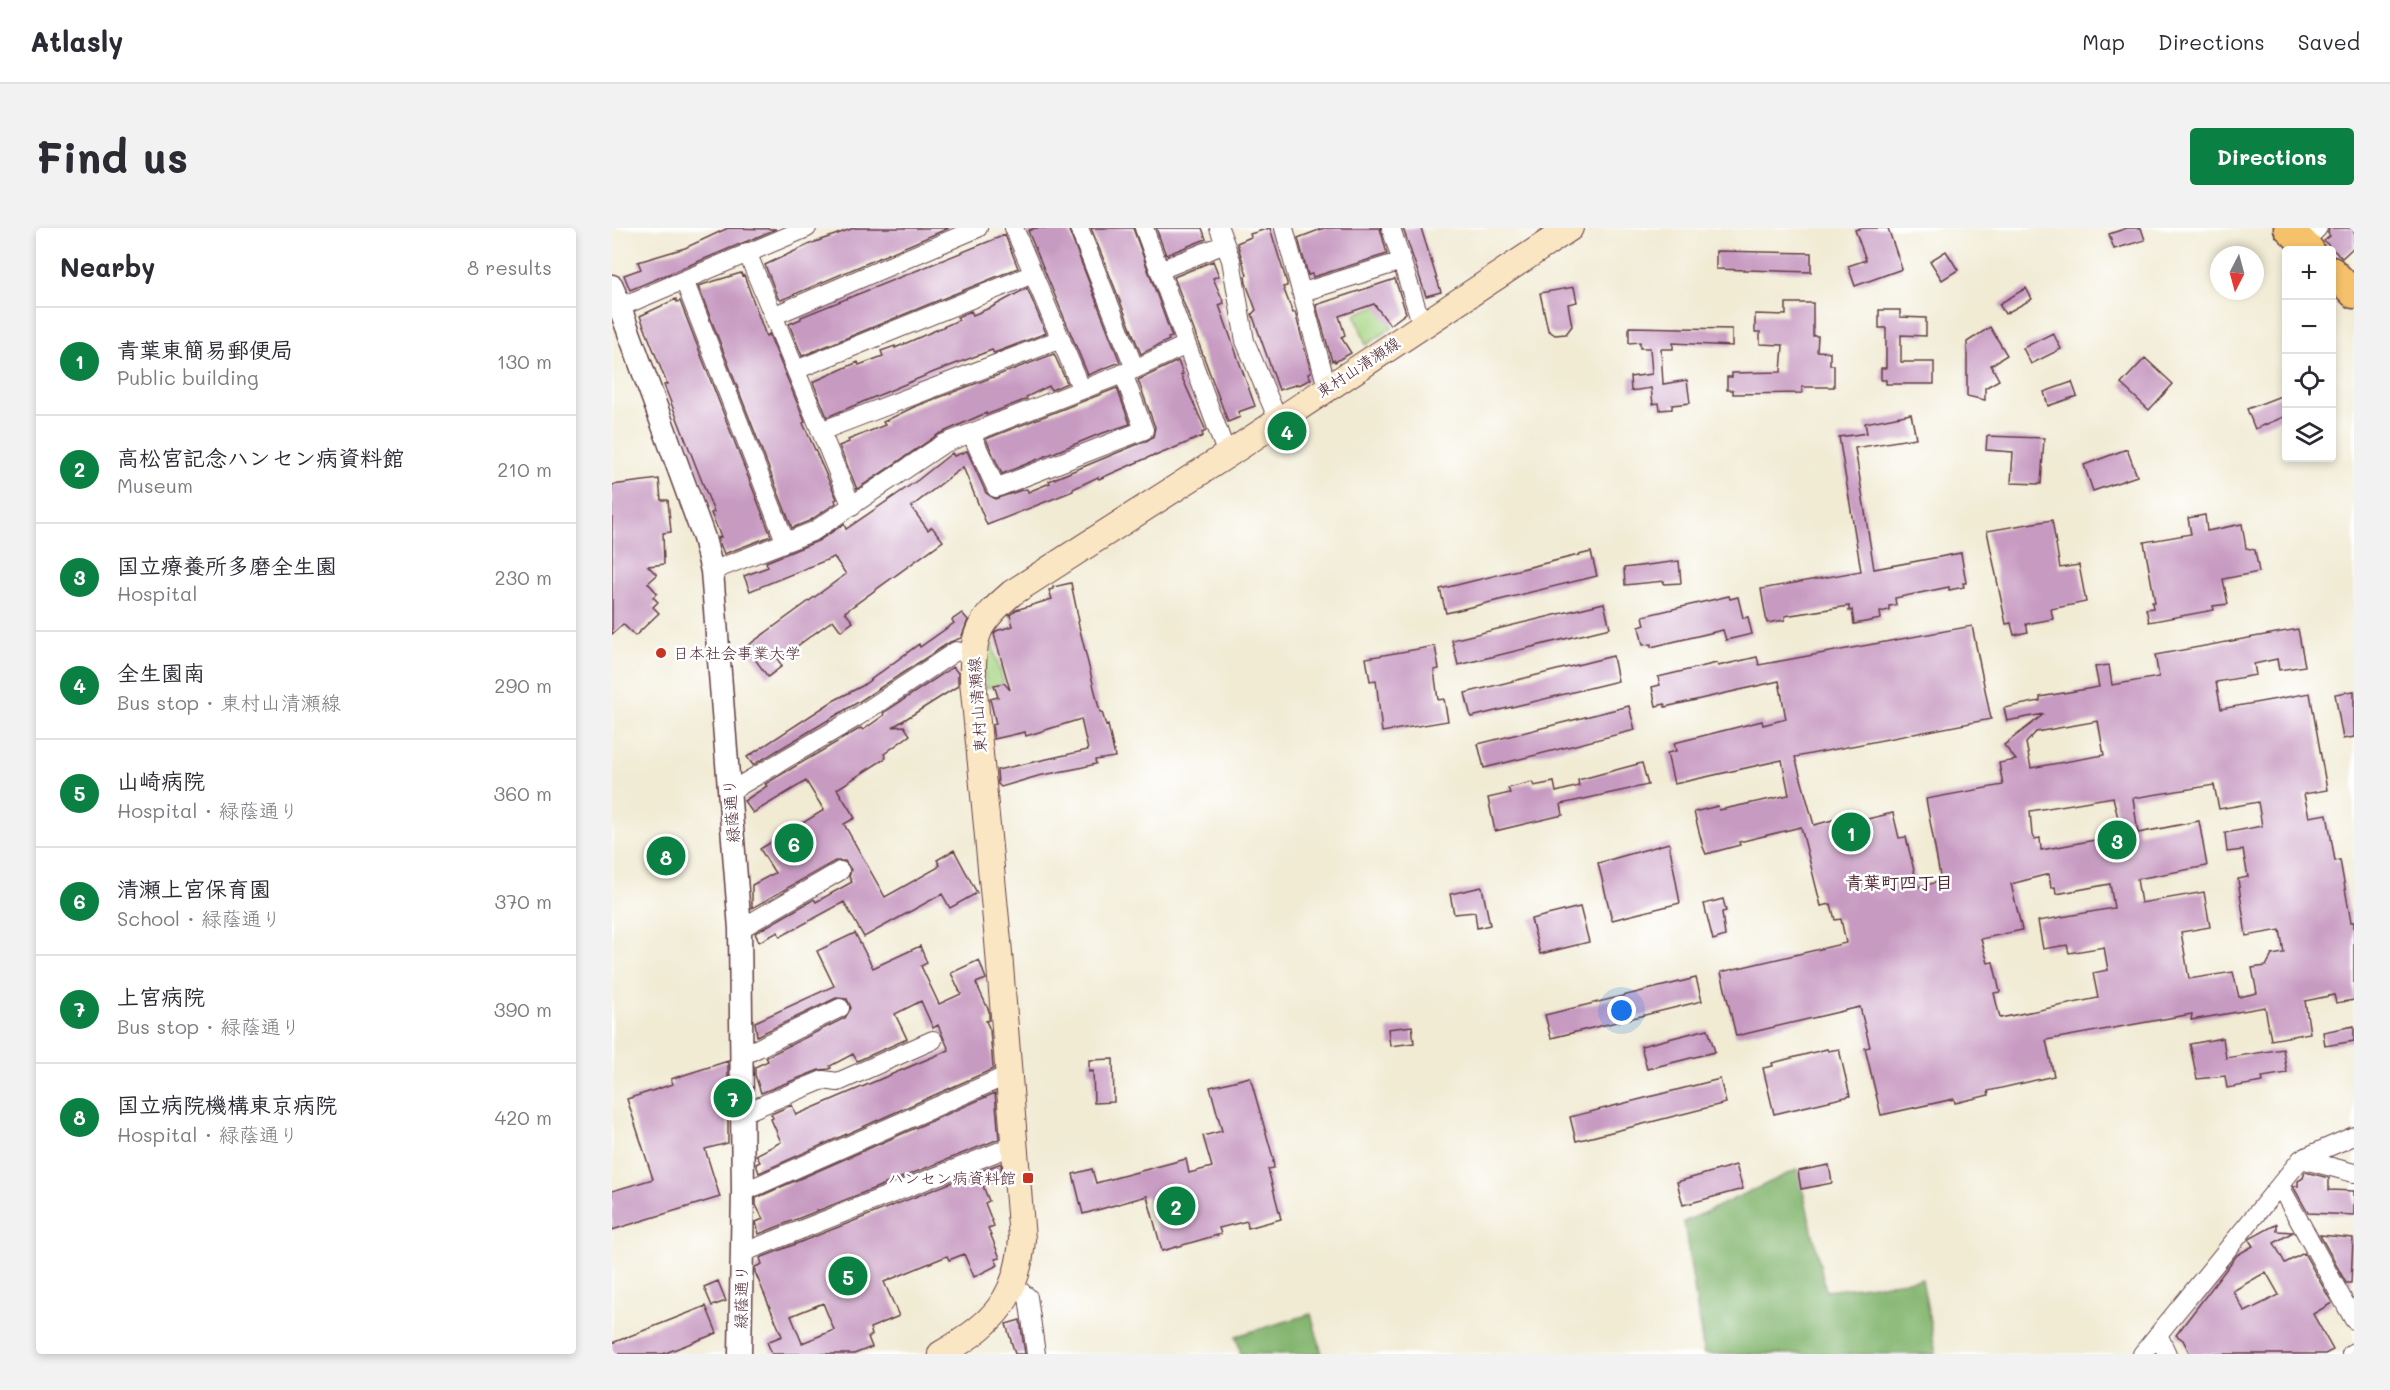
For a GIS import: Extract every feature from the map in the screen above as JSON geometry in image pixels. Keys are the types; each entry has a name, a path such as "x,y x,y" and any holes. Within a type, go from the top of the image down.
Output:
{"main road":[{"name":"東村山清瀬線","path":"941,1354 970,1337 996,1313 1014,1286 1020,1265 1022,1239 972,654 977,630 990,612 1012,593 1227,455 1570,228"},
{"path":"2336,276 2354,294"}],"street":[{"path":"616,296 684,280 807,228"},
{"path":"773,316 978,228"},
{"path":"1014,228 1082,390"},
{"path":"970,433 996,488 1144,430 1129,371 1079,228"},
{"path":"1144,228 1227,455"},
{"path":"1284,228 1328,387"},
{"path":"1391,228 1422,325"},
{"path":"1160,270 1222,236 1231,260 1245,341 1278,420"},
{"path":"747,252 852,507"},
{"path":"1303,292 1402,261"},
{"path":"796,370 1034,274"},
{"path":"684,280 785,541"},
{"name":"緑蔭通り","path":"616,296 704,538 712,571 740,929 743,1192 740,1354"},
{"path":"821,431 1061,339"},
{"path":"712,571 814,531 943,444 1129,371 1186,345"},
{"path":"729,792 857,717 956,651 972,654"},
{"path":"740,929 840,871"},
{"path":"742,1056 840,1008"},
{"path":"742,1113 823,1080 838,1082 933,1040"},
{"path":"743,1192 1008,1075"},
{"path":"2142,1354 2301,1159 2354,1136"},
{"path":"742,1253 1015,1145"},
{"path":"2301,1159 2354,1173"},
{"path":"2280,1186 2347,1293 2354,1320"},
{"path":"1014,1286 1028,1297 1036,1354"},
{"path":"2158,1334 2167,1354"}],"green space":[{"path":"1383,304 1392,328 1366,345 1355,314"},
{"path":"989,633 1004,684 986,688 984,669"},
{"path":"1798,1169 1826,1291 1922,1279 1936,1354 1704,1354 1684,1222"},
{"path":"1311,1314 1322,1354 1241,1354 1236,1336"}],"building":[{"path":"728,228 776,229 630,290 624,275 641,269 638,262 685,248"},
{"path":"854,228 949,228 781,300 778,298 765,265 810,244"},
{"path":"1035,228 1068,228 1120,362 1088,375 1028,231"},
{"path":"1091,228 1133,228 1172,337 1168,338 1169,340 1141,354"},
{"path":"1156,228 1202,228 1206,239 1166,255"},
{"path":"1270,228 1287,283 1287,286 1283,287 1293,313 1295,312 1311,372 1308,374 1311,379 1279,390 1252,314 1256,310 1246,283 1245,276 1247,275 1237,243 1251,237 1250,234"},
{"path":"1324,228 1380,228 1387,254 1313,277 1312,274 1308,275 1298,238"},
{"path":"1403,228 1421,228 1441,292 1426,296"},
{"path":"1888,228 1902,269 1855,286 1848,266 1866,260 1855,230"},
{"path":"2127,228 2141,228 2145,240 2114,249 2109,234"},
{"path":"2329,228 2354,228 2354,247 2342,258 2336,252 2336,246 2329,246 2324,241 2330,236"},
{"path":"1005,235 1018,268 802,356 789,324 801,317"},
{"path":"1716,251 1811,253 1811,272 1716,269"},
{"path":"1946,251 1958,270 1942,280 1930,261"},
{"path":"1213,261 1219,276 1213,278 1224,303 1219,305 1255,406 1238,412 1240,417 1228,422 1174,277"},
{"path":"741,273 742,276 744,275 766,336 769,334 805,422 803,423 837,499 836,503 809,521 792,528 698,286"},
{"path":"1395,279 1406,313 1390,325 1374,304 1339,316 1345,335 1341,337 1351,353 1335,362 1332,361 1316,305"},
{"path":"1574,287 1577,302 1568,304 1572,326 1566,334 1555,335 1548,330 1540,293"},
{"path":"1027,288 1046,333 934,372 827,417 813,382 858,362 859,365 883,356 881,351 895,346 895,348 959,320 957,317 971,311 973,315 992,307"},
{"path":"2026,288 2032,299 2005,314 1999,304"},
{"path":"676,299 677,302 680,301 771,536 724,554 718,538 721,537 711,513 714,512 664,385 667,384 640,316"},
{"path":"1786,303 1813,303 1813,336 1818,336 1817,351 1830,352 1830,365 1834,365 1834,387 1802,387 1802,393 1733,394 1733,390 1727,390 1727,377 1732,377 1732,373 1781,372 1783,345 1760,344 1760,332 1755,332 1755,314 1786,315"},
{"path":"1879,310 1900,310 1900,317 1926,318 1926,336 1901,335 1901,362 1934,362 1934,384 1886,384 1886,380 1881,380 1881,368 1886,368 1886,328 1879,328"},
{"path":"1629,327 1732,329 1732,346 1673,343 1673,349 1661,349 1663,384 1687,380 1690,403 1672,405 1672,409 1660,410 1659,403 1653,404 1651,388 1631,391 1630,377 1652,374 1650,348 1640,348 1640,342 1629,343"},
{"path":"1990,327 2007,355 1991,365 1999,380 1985,388 1985,400 1967,396 1967,342"},
{"path":"2053,333 2061,349 2031,364 2023,348"},
{"path":"1054,354 1067,383 1051,390 1049,386 1026,397 1027,399 986,415 986,413 939,434 857,489 839,446 885,425 883,422 914,407"},
{"path":"2145,358 2173,384 2149,410 2121,384"},
{"path":"1178,361 1183,374 1181,375 1206,431 1202,433 1203,436 1099,479 1098,477 1073,491 987,525 963,467 911,507 928,530 932,527 943,541 845,612 853,622 841,631 833,620 778,660 782,666 768,677 746,647 846,574 834,557 750,591 744,576 768,567 766,562 818,541 844,524 846,529 918,480 952,453 954,456 967,451 986,493 995,499 1022,490 1027,489 1028,492 1148,440 1153,437 1155,427 1138,380"},
{"path":"2072,382 2077,396 2048,406 2044,392"},
{"path":"1117,388 1130,424 1002,474 986,439"},
{"path":"2282,396 2282,418 2255,429 2247,409"},
{"path":"1911,414 1916,438 1855,448 1874,569 1961,553 1966,583 1963,583 1964,587 1949,590 1949,587 1895,598 1896,605 1889,606 1889,610 1880,612 1881,619 1854,624 1852,610 1849,611 1849,606 1785,616 1785,620 1767,623 1761,589 1861,571 1839,437 1867,433 1865,423"},
{"path":"1987,436 2044,438 2041,484 2011,483 2013,452 1986,450"},
{"path":"2127,449 2137,476 2093,491 2084,465"},
{"path":"659,479 661,500 668,500 671,532 663,533 664,564 648,566 657,575 648,583 657,593 653,597 658,602 653,607 659,613 635,636 623,624 612,634 612,485"},
{"path":"2205,515 2207,531 2242,524 2246,548 2255,550 2259,572 2223,579 2228,604 2213,606 2214,610 2149,622 2146,609 2153,608 2152,602 2155,602 2144,542 2191,534 2188,518"},
{"path":"2052,520 2060,568 2079,565 2086,602 2051,609 2053,619 2026,624 2028,632 2014,635 2011,623 2006,624 1987,531"},
{"path":"1591,552 1597,576 1446,613 1440,589"},
{"path":"1679,561 1681,583 1664,584 1664,581 1625,585 1624,568"},
{"path":"1071,583 1100,712 1102,712 1106,726 1108,725 1115,757 1095,760 1096,764 1038,776 1001,787 998,784 997,770 1088,750 1081,719 1026,736 1025,732 994,739 992,725 996,724 990,699 998,697 994,685 1004,683 1010,690 994,634 996,631 1013,626 1010,615 1016,610 1052,599 1049,590"},
{"path":"1729,596 1730,599 1738,597 1743,618 1748,617 1752,634 1726,640 1723,630 1651,647 1651,644 1643,645 1639,627 1645,625 1643,616"},
{"path":"1604,603 1610,628 1458,665 1452,640"},
{"path":"962,613 968,620 961,638 950,642 860,701 753,765 747,757 833,701 862,686 919,644 920,647 954,623 952,620"},
{"path":"1972,626 1991,719 1795,757 1814,825 1844,817 1846,824 1893,813 1899,838 1906,837 1918,887 1941,881 1926,799 2003,785 1999,763 2016,760 2004,745 2044,714 2007,721 2004,708 2040,701 2040,697 2099,687 2095,667 2109,665 2112,685 2159,677 2155,655 2298,629 2305,666 2279,670 2277,659 2254,664 2256,675 2216,682 2221,709 2310,693 2327,790 2304,794 2309,817 2327,814 2335,861 2340,860 2351,922 2354,922 2354,1000 2336,1003 2334,995 2305,1001 2310,1033 2271,1040 2265,1007 2191,1020 2192,1014 2046,1040 2054,1076 1988,1091 1989,1095 1955,1103 1954,1099 1881,1115 1865,1048 1870,1047 1860,1007 1736,1036 1721,972 1846,943 1841,919 1835,920 1831,904 1821,906 1801,827 1739,842 1740,845 1706,854 1703,847 1694,812 1718,806 1719,810 1789,795 1782,760 1674,784 1667,753 1676,751 1674,743 1762,721 1763,725 1786,719 1779,681 1665,707 1665,704 1656,706 1652,687 1660,685 1658,677 1717,663 1718,666 1757,657 1759,665","holes":["2098,721 2104,755 2031,768 2026,743 2036,732","2214,785 2219,809 2258,802 2262,826 2225,833 2227,852 2243,850 2248,877 2238,879 2246,936 2280,930 2284,953 2272,955 2266,966 2252,968 2257,993 2239,997 2233,972 2189,979 2181,932 2210,927 2204,892 2141,903 2137,879 2207,866 2199,821 2138,833 2133,798","2113,797 2122,835 2041,850 2040,838 2035,839 2032,835 2030,811","2049,874 2051,888 2055,887 2056,894 2110,884 2114,908 2038,921 2043,949 2067,945 2069,953 2104,947 2108,970 2093,973 2098,998 2000,1018 1994,993 2000,992 1993,962 1988,963 1981,939 2022,930 2011,884"]},
{"path":"1435,646 1439,669 1434,670 1438,700 1444,699 1448,721 1382,732 1376,680 1370,681 1366,658"},
{"path":"1613,656 1618,681 1471,717 1465,693"},
{"path":"953,667 958,673 958,686 893,727 904,726 910,735 884,754 886,758 837,789 855,818 844,824 885,897 937,868 940,865 937,860 954,850 977,893 950,908 942,894 864,937 844,902 780,937 778,932 759,942 755,933 814,899 816,902 852,882 849,877 851,870 845,861 835,861 752,908 752,885 775,873 760,849 824,810 806,781 753,813 744,801 767,786 765,784 861,728 863,730 884,715 883,713"},
{"path":"2354,691 2354,737 2343,739 2335,694"},
{"path":"1629,706 1635,730 1484,768 1478,744"},
{"path":"1642,763 1648,785 1561,804 1563,815 1495,831 1488,798 1510,793 1508,788 1532,782 1534,786 1554,782 1556,792 1579,786 1578,780"},
{"path":"1669,843 1680,903 1612,920 1598,863"},
{"path":"1482,887 1490,925 1477,928 1475,912 1454,914 1450,894"},
{"path":"1723,899 1726,911 1722,912 1725,936 1713,940 1704,904"},
{"path":"1580,907 1589,942 1540,954 1531,919"},
{"path":"855,933 873,968 920,946 927,963 921,966 939,1004 961,994 951,973 979,960 986,979 976,983 989,1011 989,1020 986,1021 990,1030 993,1069 759,1173 756,1164 760,1162 756,1155 781,1142 771,1114 792,1105 796,1115 949,1050 938,1025 933,1028 921,1001 895,1014 907,1039 857,1061 853,1054 830,1066 829,1069 819,1070 761,1093 755,1067 768,1061 766,1057 845,1018 851,1008 847,999 836,998 757,1036 755,1022 834,986 817,951"},
{"path":"1696,978 1702,1001 1551,1038 1545,1015"},
{"path":"1412,1026 1414,1043 1390,1046 1388,1029"},
{"path":"2354,1026 2354,1041 2325,1046 2323,1032"},
{"path":"1708,1029 1715,1052 1647,1069 1641,1046"},
{"path":"2223,1038 2226,1058 2283,1049 2287,1073 2262,1077 2263,1082 2227,1088 2225,1076 2197,1079 2190,1044"},
{"path":"1827,1049 1828,1051 1839,1049 1850,1096 1774,1114 1763,1068 1773,1066 1772,1063"},
{"path":"1113,1059 1114,1102 1094,1103 1093,1071 1089,1072 1089,1060"},
{"path":"728,1061 728,1143 705,1149 720,1197 612,1230 612,1191 653,1179 627,1099 673,1084 671,1079"},
{"path":"1250,1077 1274,1161 1274,1168 1268,1169 1281,1219 1248,1228 1247,1221 1219,1228 1221,1234 1162,1251 1147,1196 1083,1214 1073,1174 1092,1169 1096,1183 1186,1159 1189,1173 1212,1167 1203,1136 1222,1131 1210,1087"},
{"path":"1720,1079 1726,1103 1576,1141 1570,1117"},
{"path":"995,1093 999,1139 759,1234 756,1222 763,1219 756,1205 756,1198"},
{"path":"1001,1163 1002,1178 983,1186 989,1201 985,1203 994,1226 988,1228 1000,1258 995,1259 998,1265 974,1277 964,1254 949,1260 947,1256 884,1282 899,1316 870,1328 872,1335 868,1337 872,1347 854,1354 772,1354 767,1342 782,1336 755,1272 755,1267 762,1264 760,1258","holes":["823,1303 834,1330 802,1343 791,1316"]},
{"path":"1736,1165 1743,1189 1683,1205 1677,1182"},
{"path":"1829,1165 1832,1183 1801,1189 1798,1171"},
{"path":"2305,1172 2329,1178 2329,1190 2354,1191 2354,1215 2308,1213 2293,1186 2298,1186 2298,1181 2303,1178"},
{"path":"2277,1224 2277,1231 2293,1232 2274,1243 2285,1263 2304,1253 2332,1303 2313,1314 2333,1350 2325,1354 2190,1354 2183,1340 2176,1335 2237,1255 2253,1246 2249,1240","holes":["2266,1272 2279,1295 2245,1312 2233,1291"]},
{"path":"2320,1235 2353,1238 2351,1283 2346,1283"},
{"path":"718,1281 726,1301 712,1306 704,1287"},
{"path":"706,1306 717,1333 663,1354 612,1354 612,1343"},
{"path":"1020,1320 1025,1354 1015,1354 1006,1324"}],"place":[{"name":"全生園南","path":"1287,431"},
{"name":"日本社会事業大学","path":"661,653"},
{"name":"青葉東簡易郵便局","path":"1851,832"},
{"name":"国立療養所多磨全生園","path":"2117,840"},
{"name":"清瀬上宮保育園","path":"794,843"},
{"name":"国立病院機構東京病院","path":"666,856"},
{"name":"上宮病院","path":"733,1098"},
{"name":"ハンセン病資料館","path":"1028,1178"},
{"name":"高松宮記念ハンセン病資料館","path":"1176,1206"},
{"name":"山崎病院","path":"848,1276"}],"district":[{"name":"青葉町四丁目","path":"1899,883"}]}
